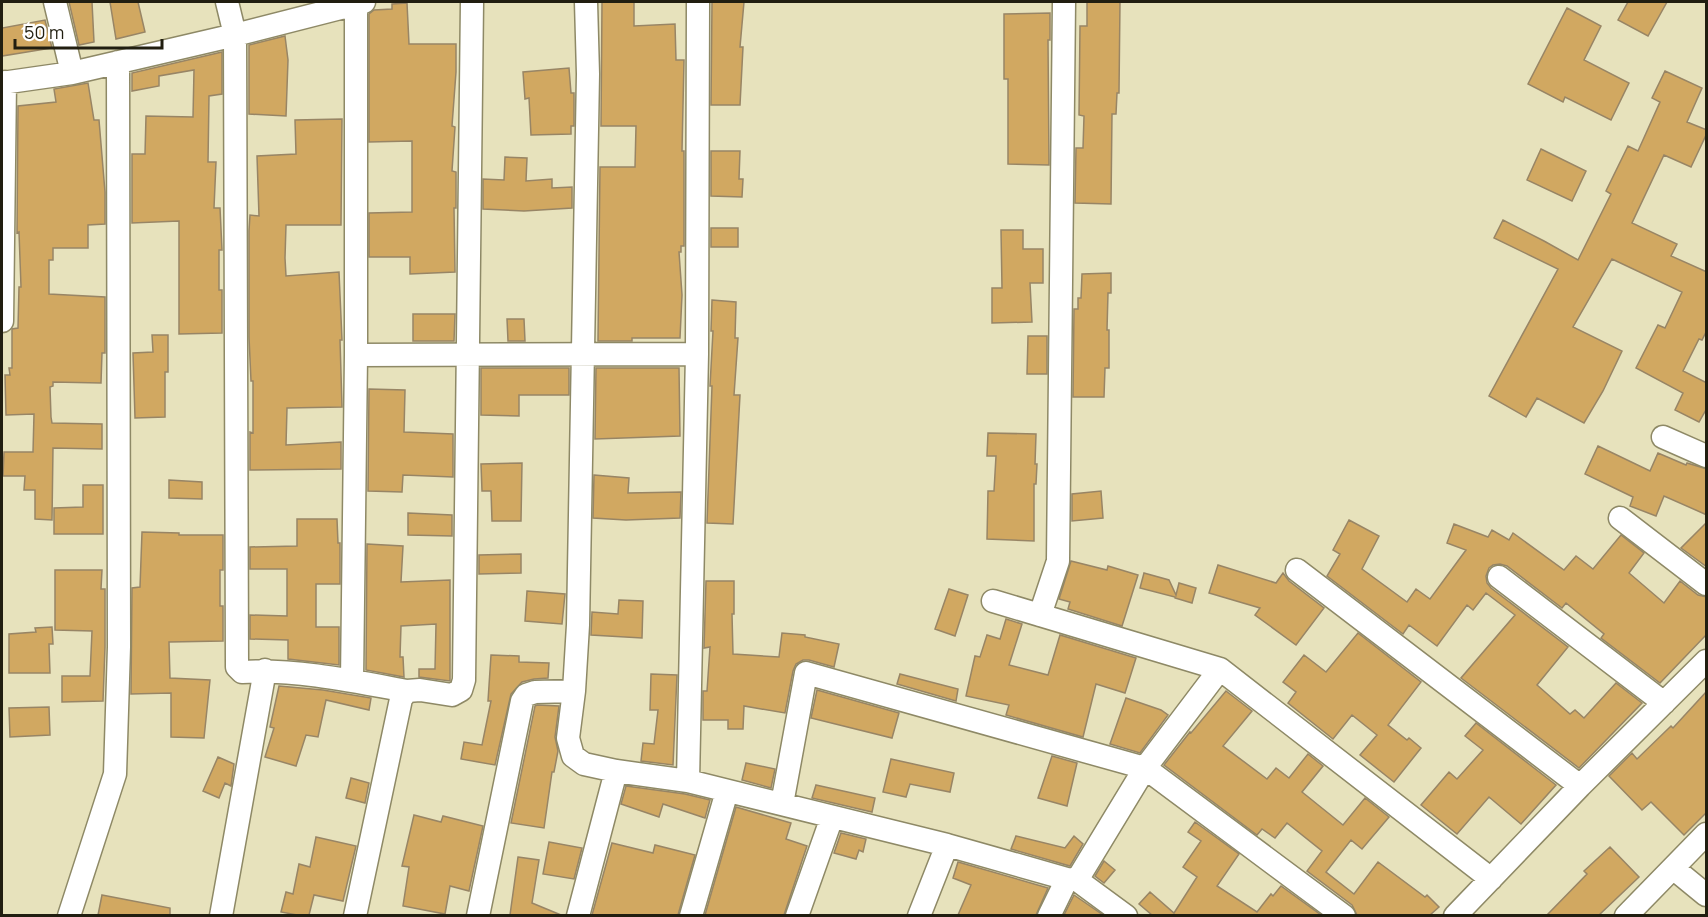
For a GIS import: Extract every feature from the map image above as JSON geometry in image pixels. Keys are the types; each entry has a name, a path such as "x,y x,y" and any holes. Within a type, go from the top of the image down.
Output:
{"street":[{"path":"55,2 72,73"},
{"path":"226,2 235,35 237,667 242,672 265,670 352,681 407,691 420,690 452,695 461,690 464,680 472,2"},
{"path":"2,321 3,82 72,73 235,35 360,2 352,681"},
{"path":"586,2 588,74 578,614 574,691 568,738 573,756 584,764 688,781 947,845 1072,880 1126,915"},
{"path":"688,781 697,354 698,2"},
{"path":"1040,615 1058,561 1064,2"},
{"path":"69,915 115,774 119,647 118,62"},
{"path":"356,355 697,354"},
{"path":"1663,437 1707,456"},
{"path":"1620,518 1707,584"},
{"path":"1297,570 1580,786"},
{"path":"1499,577 1664,703"},
{"path":"993,601 1220,669 1491,879"},
{"path":"1455,915 1580,786 1707,661"},
{"path":"1048,915 1146,768 1220,669"},
{"path":"220,915 265,670"},
{"path":"782,804 806,673 1146,768 1344,915"},
{"path":"355,915 401,699 407,691"},
{"path":"478,915 522,701 526,695 535,692 574,691"},
{"path":"578,915 616,771"},
{"path":"691,915 727,791"},
{"path":"797,915 832,816"},
{"path":"1626,915 1707,834"},
{"path":"919,915 947,845"},
{"path":"1673,868 1707,895"}],"building":[{"path":"69,2 92,2 94,42 79,45"},
{"path":"110,2 138,2 145,32 116,39"},
{"path":"602,2 634,2 634,26 675,24 676,60 684,60 682,151 684,151 684,246 681,246 681,252 679,252 682,295 680,338 598,341 600,167 635,167 636,126 601,126"},
{"path":"712,2 744,2 740,47 743,47 740,105 711,105"},
{"path":"1087,2 1120,2 1119,93 1117,93 1116,114 1112,114 1111,204 1075,203 1076,148 1083,148 1084,116 1079,115 1080,26 1087,26"},
{"path":"1628,2 1667,2 1648,36 1618,20"},
{"path":"407,3 409,44 456,44 452,126 455,127 452,171 456,172 455,272 410,274 410,257 369,257 369,213 412,212 412,141 369,142 369,14 374,10 392,9 392,4"},
{"path":"1567,8 1601,26 1584,60 1629,83 1611,120 1565,97 1563,102 1528,84"},
{"path":"1050,13 1050,40 1048,40 1049,165 1008,164 1008,79 1004,79 1004,14"},
{"path":"45,20 52,48 2,56 2,28"},
{"path":"285,36 288,60 286,116 249,114 249,45"},
{"path":"222,52 222,94 209,96 208,162 216,162 214,208 220,208 222,250 219,250 219,290 222,290 222,333 179,334 179,221 132,223 132,154 145,154 146,116 193,117 194,70 159,76 159,86 132,91 132,73"},
{"path":"569,68 571,93 574,93 574,126 571,126 571,134 531,135 529,98 525,99 523,72"},
{"path":"1665,71 1702,88 1687,122 1707,130 1707,133 1691,167 1664,155 1632,223 1677,244 1671,256 1707,272 1707,330 1702,340 1699,339 1683,371 1707,383 1707,408 1699,422 1675,410 1683,393 1636,368 1658,325 1665,328 1682,292 1612,259 1573,327 1622,351 1603,391 1584,423 1537,398 1526,417 1489,396 1558,269 1494,238 1503,220 1578,260 1611,194 1606,191 1628,146 1638,151 1660,102 1652,98"},
{"path":"88,83 94,120 99,120 105,192 105,224 88,225 88,248 53,248 53,260 49,260 49,294 105,297 105,353 102,353 101,383 53,382 53,386 50,387 51,417 52,423 102,424 102,449 53,448 52,520 35,519 35,490 24,490 25,476 3,476 4,452 33,452 34,414 6,415 5,375 10,375 9,368 12,368 12,329 18,328 19,287 21,287 19,232 17,233 18,106 56,102 54,89"},
{"path":"342,119 341,225 286,225 285,258 286,276 339,272 342,407 287,408 286,445 341,442 341,469 250,470 253,381 251,381 249,337 249,231 250,215 259,216 257,156 296,154 295,120"},
{"path":"1541,149 1586,171 1572,201 1527,180"},
{"path":"711,151 740,151 739,179 743,179 742,197 711,196"},
{"path":"505,157 527,158 526,181 552,179 552,188 572,187 572,208 524,211 483,209 483,179 504,180"},
{"path":"711,228 738,228 738,247 711,247"},
{"path":"1001,230 1023,230 1023,249 1043,249 1043,283 1030,283 1032,322 992,323 992,288 1002,288"},
{"path":"1111,273 1107,330 1109,330 1109,368 1105,368 1104,397 1073,397 1074,309 1078,309 1078,298 1081,298 1082,274"},
{"path":"712,300 736,302 735,338 738,338 734,395 740,395 733,524 707,523 712,386 710,386"},
{"path":"413,314 455,314 454,341 413,341"},
{"path":"507,319 524,319 525,341 508,341"},
{"path":"152,335 168,335 165,417 135,418 133,353 153,352"},
{"path":"1028,336 1047,336 1047,374 1027,374"},
{"path":"481,368 569,368 569,395 519,395 519,416 481,415"},
{"path":"596,368 679,368 680,436 595,439"},
{"path":"369,389 405,390 404,432 453,434 453,477 403,475 402,492 368,491"},
{"path":"988,433 1036,434 1034,541 987,539 988,491 994,491 996,456 987,456"},
{"path":"1598,446 1650,471 1658,453 1686,465 1687,463 1707,469 1707,515 1664,496 1656,516 1630,506 1633,497 1585,474"},
{"path":"522,463 521,521 492,521 491,491 482,491 481,464"},
{"path":"594,475 629,478 628,493 681,492 680,518 626,520 593,518"},
{"path":"169,480 202,482 202,499 169,498"},
{"path":"83,485 103,485 103,534 54,534 54,508 83,507"},
{"path":"1101,491 1103,518 1072,521 1072,494"},
{"path":"408,513 452,515 452,536 408,535"},
{"path":"297,519 337,519 338,543 340,543 340,584 316,584 316,627 339,627 339,665 288,659 288,640 250,639 250,615 287,616 287,569 250,569 250,547 297,546"},
{"path":"1349,520 1379,536 1362,569 1407,602 1416,589 1430,599 1466,550 1447,543 1454,524 1488,537 1492,530 1509,540 1513,533 1564,570 1576,556 1593,569 1621,535 1644,553 1629,573 1664,603 1680,581 1698,595 1707,597 1707,634 1660,683 1601,638 1604,634 1566,603 1562,608 1507,566 1500,564 1489,568 1486,576 1491,588 1568,647 1537,685 1570,714 1575,710 1584,718 1616,683 1642,703 1579,768 1461,678 1515,615 1486,593 1473,610 1467,605 1437,646 1409,625 1403,634 1327,576 1340,554 1333,550"},
{"path":"1707,522 1707,567 1681,548"},
{"path":"142,532 223,535 220,606 223,606 223,641 169,642 170,678 210,680 204,738 171,737 171,693 131,694 132,588 140,587"},
{"path":"367,544 403,546 401,582 450,580 450,681 419,677 419,669 435,669 436,624 401,626 400,657 403,657 404,677 366,670"},
{"path":"521,554 521,573 479,574 479,555"},
{"path":"1071,561 1107,570 1108,566 1138,575 1122,626 1068,609 1070,602 1059,599"},
{"path":"1218,565 1276,583 1283,573 1289,581 1324,608 1296,645 1255,615 1260,608 1209,593"},
{"path":"55,570 102,570 101,589 105,589 103,701 62,702 62,676 90,676 92,631 55,630"},
{"path":"1144,573 1169,580 1176,595 1179,583 1196,588 1192,603 1140,588"},
{"path":"706,581 734,581 733,654 779,657 782,633 805,635 805,637 839,644 834,667 809,660 796,664 785,713 744,706 743,729 728,729 728,720 703,720 703,691 707,691 710,647 704,648"},
{"path":"949,589 968,595 955,636 935,629"},
{"path":"527,591 565,594 562,624 525,621"},
{"path":"619,600 643,601 642,638 591,635 592,612 618,614"},
{"path":"1006,619 1022,624 1009,665 1048,675 1060,635 1136,658 1125,693 1096,684 1083,737 1006,715 1009,705 966,696 975,656 980,657 987,635 1000,639"},
{"path":"52,627 53,644 49,644 50,673 9,673 9,634 36,632 35,628"},
{"path":"1358,633 1421,682 1388,725 1421,748 1394,782 1360,755 1377,735 1352,715 1333,739 1288,703 1296,692 1283,682 1304,655 1326,672"},
{"path":"491,655 519,656 519,662 549,663 548,678 522,682 511,694 495,765 461,759 464,742 482,745 491,701 488,701"},
{"path":"651,674 677,675 673,765 641,761 643,743 654,744 658,710 650,710"},
{"path":"900,674 958,689 956,701 897,684"},
{"path":"279,686 371,698 369,710 326,700 318,737 306,735 296,766 265,757 274,728 270,727"},
{"path":"817,690 899,713 892,738 811,718"},
{"path":"1226,691 1252,711 1223,746 1267,779 1276,768 1289,778 1308,754 1323,766 1302,792 1343,825 1365,798 1389,817 1362,849 1351,840 1326,872 1354,894 1378,862 1425,897 1427,895 1439,907 1430,915 1357,915 1352,905 1307,871 1322,851 1287,823 1275,838 1262,829 1257,835 1164,765"},
{"path":"1707,691 1707,812 1684,835 1651,802 1642,810 1609,776 1632,753 1637,759 1671,726 1673,728"},
{"path":"1126,698 1161,710 1168,715 1140,753 1110,744"},
{"path":"537,705 559,706 555,737 558,751 554,772 552,772 544,828 511,823"},
{"path":"49,707 50,735 10,737 9,708"},
{"path":"1476,723 1556,785 1521,824 1489,797 1457,834 1421,805 1449,772 1457,779 1483,750 1465,736"},
{"path":"1052,756 1077,763 1067,806 1038,798"},
{"path":"218,757 234,764 231,786 225,783 219,798 203,791"},
{"path":"891,759 954,773 950,792 910,784 906,797 883,792"},
{"path":"746,763 775,769 771,788 742,780"},
{"path":"351,778 369,783 365,803 346,798"},
{"path":"816,785 875,798 872,812 812,798"},
{"path":"626,786 685,794 710,800 705,818 663,804 659,817 621,804"},
{"path":"736,807 791,823 786,839 807,846 784,915 705,915"},
{"path":"414,815 441,822 443,816 483,826 469,891 450,886 445,914 403,906 409,867 402,866"},
{"path":"1195,822 1239,854 1217,886 1257,912 1271,894 1273,896 1281,886 1321,915 1152,915 1139,904 1150,892 1174,913 1197,877 1183,867 1201,841 1188,832"},
{"path":"841,833 866,839 863,852 859,850 856,859 834,853"},
{"path":"1016,836 1065,848 1074,836 1083,844 1070,866 1011,849"},
{"path":"316,837 356,846 343,901 314,895 309,915 281,912 286,892 293,894 299,864 310,867"},
{"path":"549,842 582,848 574,879 543,874"},
{"path":"612,843 653,853 655,845 695,855 678,915 592,915"},
{"path":"1610,847 1639,877 1599,915 1547,915 1587,874 1584,871"},
{"path":"518,857 539,860 532,903 561,915 510,915"},
{"path":"1104,861 1115,870 1104,883 1095,876"},
{"path":"958,862 1048,888 1036,915 958,915 971,885 953,878"},
{"path":"102,895 170,908 170,915 98,915"},
{"path":"1074,895 1103,915 1064,915"}]}
